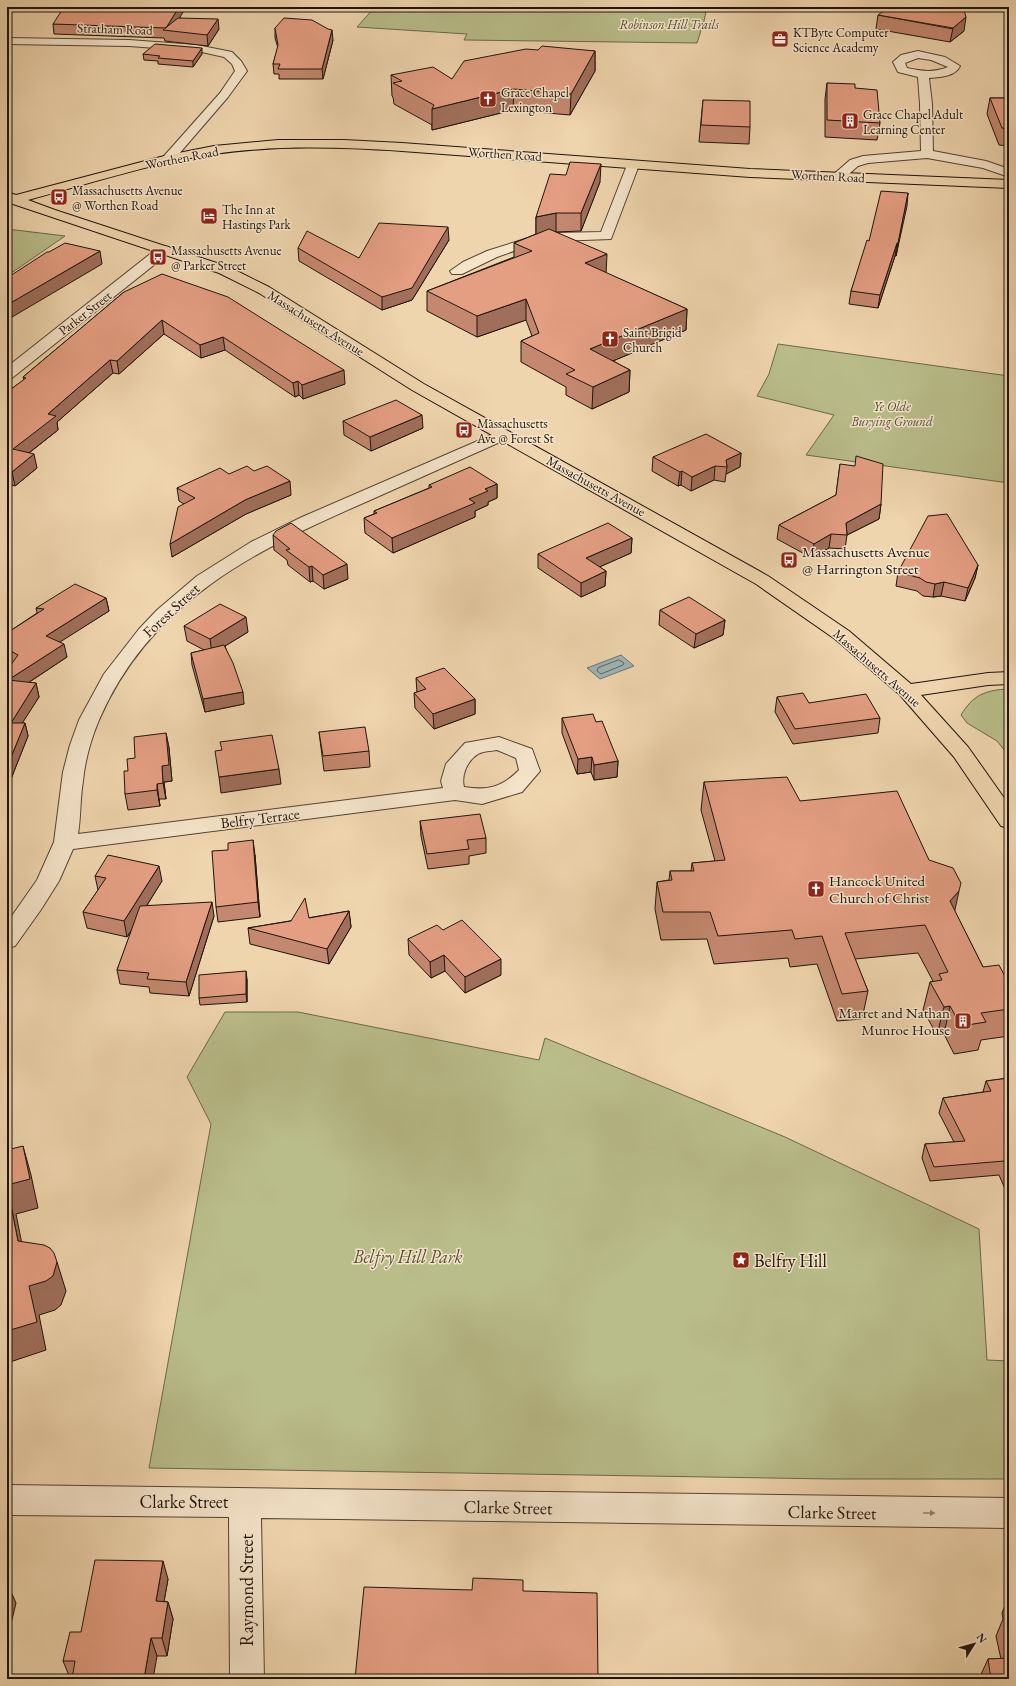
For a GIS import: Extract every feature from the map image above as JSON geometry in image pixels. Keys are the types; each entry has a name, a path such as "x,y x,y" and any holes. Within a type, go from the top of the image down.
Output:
{"main road":[{"name":"Worthen Road","path":"10,199 168,159 214,150 278,144 344,144 494,153 633,165 838,177 1009,184"},
{"name":"Massachusetts Avenue","path":"10,199 224,270 264,290 411,383 756,576 842,635 907,691 961,752 1009,821"},
{"path":"907,691 982,679 1009,678"}],"street":[{"path":"1000,7 1009,10"},
{"name":"Stratham Road","path":"7,41 129,43 198,48 228,54 237,63 241,71 224,95 168,159"},
{"path":"923,75 926,104 927,154"},
{"path":"838,177 854,163 867,159 927,154 986,165 1009,172"},
{"path":"457,271 472,262 522,244 555,237 606,236 633,165"},
{"name":"Parker Street","path":"7,375 164,250"},
{"name":"Forest Street","path":"7,940 37,896 65,843 77,756 96,706 116,673 137,644 187,593 226,564 299,524 503,435"},
{"name":"Belfry Terrace","path":"65,843 455,793"},
{"name":"Clarke Street","path":"7,1500 245,1502 890,1513 1009,1513"},
{"name":"Raymond Street","path":"245,1502 247,1679"}],"green space":[{"name":"Robinson Hill Trails","path":"375,7 707,7 697,43 464,40 467,34 357,27"},
{"path":"7,229 65,236 7,276"},
{"name":"Ye Olde Burying Ground","path":"778,344 1009,376 1009,483 806,455 834,415 757,396 769,374"},
{"path":"1009,689 1009,756 997,741 967,723 961,715 970,703 980,695 986,692"},
{"name":"Belfry Hill Park","path":"225,1012 298,1012 539,1060 545,1038 785,1137 979,1229 987,1360 1009,1361 1009,1479 832,1479 149,1468 211,1124 187,1077"}],"water":[{"path":"621,655 634,666 600,679 587,668"}],"building":[{"path":"64,7 179,7 166,28 53,24"},
{"path":"889,7 963,7 966,17 953,28 878,15"},
{"path":"178,18 218,19 207,35 163,30"},
{"path":"284,18 312,20 332,30 322,69 278,69 280,64 273,64 278,45 275,28"},
{"path":"155,44 202,48 193,61 158,58 160,56 143,54"},
{"path":"542,46 595,51 571,94 514,89 432,109 434,105 393,83 402,81 391,75 433,67 452,79 464,61 526,49 538,50"},
{"path":"827,83 855,84 855,88 877,90 880,123 827,120"},
{"path":"990,98 1009,98 1009,129 1002,128"},
{"path":"703,100 750,101 750,127 701,125"},
{"path":"570,162 601,164 581,213 556,213 536,217 550,174 566,175"},
{"path":"881,191 908,193 898,243 880,295 851,291 867,240 869,241"},
{"path":"379,223 448,227 412,288 382,297 298,248 307,231 359,258"},
{"path":"549,229 607,254 585,263 687,309 590,349 630,370 593,387 566,374 575,370 521,341 539,333 526,299 477,316 427,291 532,251 514,243"},
{"path":"65,243 100,251 7,305 7,278 47,252"},
{"path":"162,274 228,297 344,370 302,385 298,381 293,383 223,337 200,345 162,320 117,361 110,360 48,414 56,416 13,449 34,454 12,472 7,471 7,392 26,378 23,377 124,292"},
{"path":"396,400 422,415 370,437 343,421"},
{"path":"706,434 741,453 726,460 727,467 715,466 692,477 653,457"},
{"path":"856,456 883,464 881,504 846,523 847,535 831,534 814,544 779,525 836,495 840,464 855,466"},
{"path":"247,466 254,471 267,466 290,481 245,500 170,544 178,507 195,498 177,488 220,468 229,474"},
{"path":"470,467 497,484 485,489 488,491 469,499 475,503 392,538 364,518 377,513 374,511 432,487 429,485"},
{"path":"947,514 978,565 968,588 944,582 935,584 926,582 920,578 898,572 928,516"},
{"path":"291,523 347,564 323,575 312,566 309,567 286,550 290,549 273,535 276,531"},
{"path":"608,523 632,538 586,558 606,571 581,583 538,554"},
{"path":"75,584 106,598 46,636 64,644 8,680 36,683 11,723 25,723 7,767 7,670 18,655 7,649 7,645 10,643 7,641 7,633 44,609 36,608"},
{"path":"689,597 725,620 696,634 660,610"},
{"path":"220,604 246,617 210,639 184,626"},
{"path":"224,645 233,663 243,692 203,699 191,653"},
{"path":"444,668 475,699 433,714 414,693 426,689 416,678"},
{"path":"803,693 809,703 866,694 880,718 795,729 777,697"},
{"path":"593,714 596,722 602,721 618,761 594,765 592,757 578,759 562,718"},
{"path":"365,727 369,751 323,756 319,732"},
{"path":"166,733 169,765 162,766 163,783 157,784 157,790 125,794 124,771 128,771 127,759 135,758 134,737"},
{"path":"272,735 279,769 219,777 215,751 222,750 220,742"},
{"name":"Hancock United Church of Christ","path":"787,777 800,801 897,791 929,860 953,868 961,883 959,891 950,901 983,967 999,965 1009,984 1009,1009 981,1013 986,1022 961,1026 950,1006 944,1007 930,982 942,980 939,974 948,972 925,925 845,933 868,991 842,994 822,936 795,939 792,930 718,936 710,912 663,912 657,882 672,880 670,871 694,871 692,863 725,860 704,782"},
{"path":"480,814 486,838 467,840 469,849 427,854 420,821"},
{"path":"253,840 258,902 216,907 212,851 228,850 228,843"},
{"path":"108,855 159,866 124,921 83,912 106,878 95,876"},
{"path":"305,898 309,918 349,911 327,949 248,928 291,921"},
{"path":"212,902 186,982 147,979 149,973 117,970 140,906"},
{"path":"462,920 501,959 465,977 444,955 430,962 408,939 437,925 443,930"},
{"path":"246,971 246,994 199,998 199,975"},
{"path":"1009,1078 1009,1173 1004,1161 934,1167 925,1144 965,1141 943,1098 991,1091 986,1081"},
{"path":"23,1146 30,1179 7,1185 7,1150"},
{"path":"7,1185 18,1241 44,1245 50,1248 54,1253 57,1262 53,1276 46,1281 29,1286 37,1322 7,1331"},
{"path":"95,1560 163,1561 156,1601 168,1602 162,1638 151,1638 144,1679 72,1679 75,1661 63,1661 70,1632 81,1632"},
{"path":"473,1578 523,1580 523,1591 597,1593 598,1679 355,1679 364,1587 472,1590"},
{"path":"1009,1658 1009,1679 991,1679 988,1659"}],"place":[{"name":"KTByte Computer Science Academy","path":"780,39"},
{"name":"Grace Chapel Lexington","path":"488,99"},
{"name":"Grace Chapel Adult Learning Center","path":"850,121"},
{"name":"Massachusetts Avenue @ Worthen Road","path":"59,197"},
{"name":"The Inn at Hastings Park","path":"209,216"},
{"name":"Massachusetts Avenue @ Parker Street","path":"158,257"},
{"name":"Saint Brigid Church","path":"610,339"},
{"name":"Massachusetts Ave @ Forest St","path":"464,430"},
{"name":"Massachusetts Avenue @ Harrington Street","path":"789,560"},
{"name":"Hancock United Church of Christ","path":"816,889"},
{"name":"Marret and Nathan Munroe House","path":"963,1021"},
{"name":"Belfry Hill","path":"741,1260"}]}
